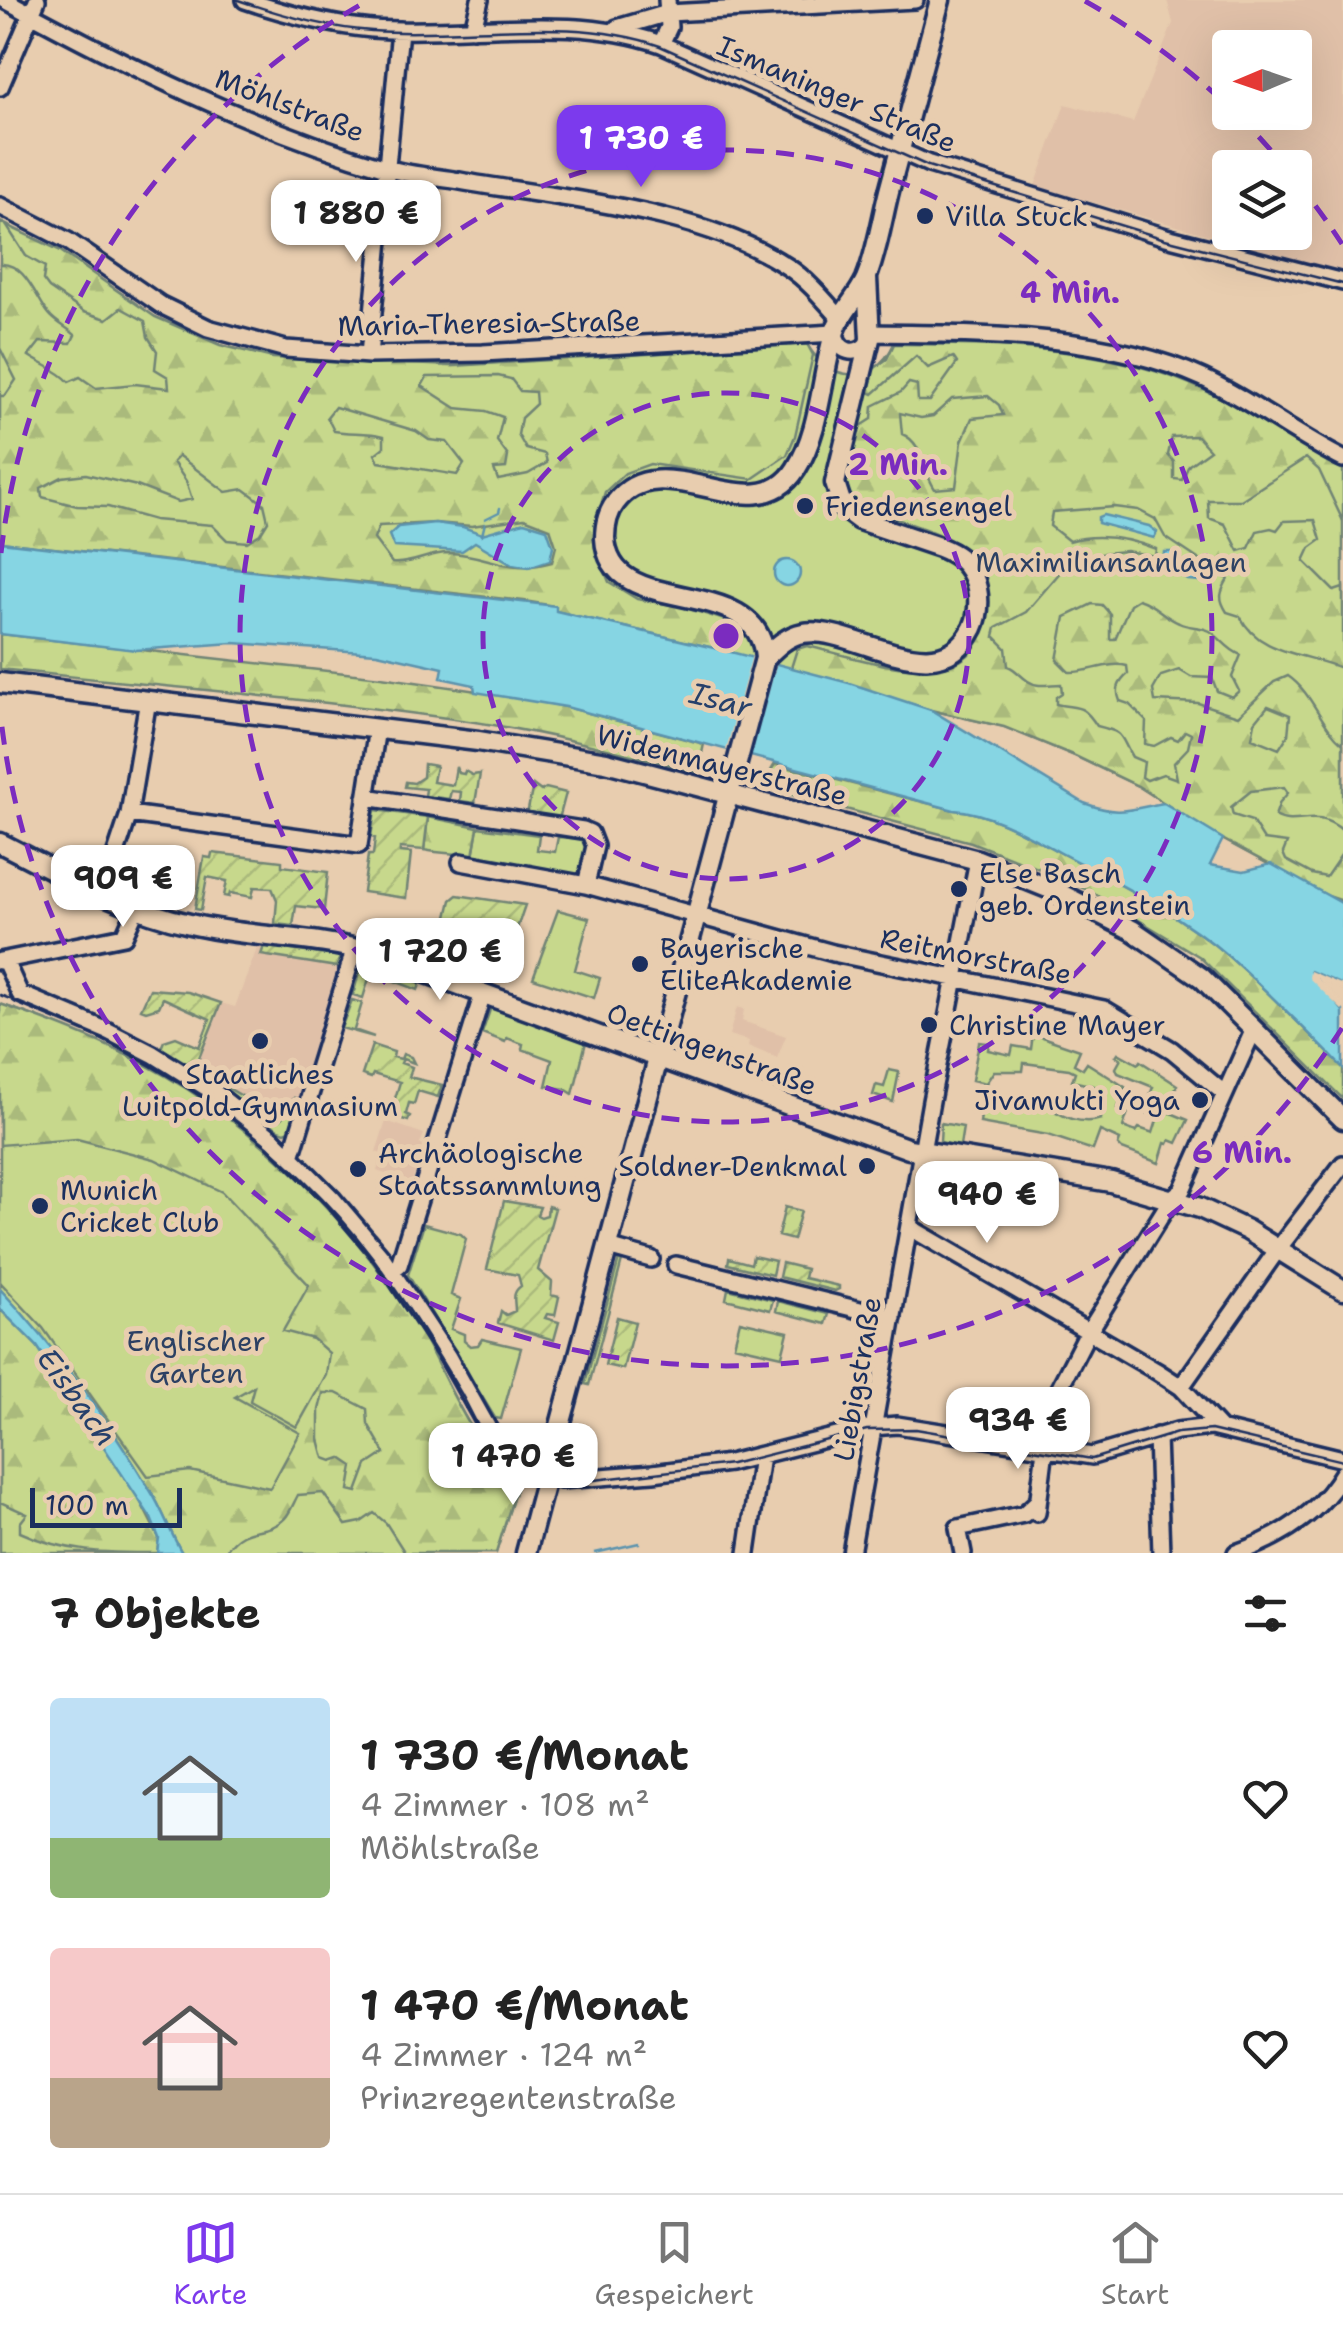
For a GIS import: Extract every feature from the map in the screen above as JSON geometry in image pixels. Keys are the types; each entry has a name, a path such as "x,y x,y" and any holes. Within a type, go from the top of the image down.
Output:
{"main road":[{"path":"526,1553 538,1473 608,1247 765,658 758,631 740,614 624,576 608,554 608,518 628,489 652,480 752,494 783,484 794,473 807,443 840,324 867,277 940,0"},
{"path":"765,658 782,642 806,632 926,659 956,649 975,624 977,584 954,552 858,520 843,508 837,496 836,470 870,335 867,277"},
{"name":"Widenmayerstraße","path":"0,683 377,728 606,762 978,860 1056,891 1132,930 1202,978 1343,1119"},
{"name":"Oettingenstraße","path":"0,843 136,909 193,925 355,948 922,1153 1111,1182 1172,1198 1221,1216 1343,1290"}],"street":[{"name":"Möhlstraße","path":"5,0 34,7 172,86 279,131 389,169 658,216 738,240 788,267 818,292 840,324"},
{"name":"Ismaninger Straße","path":"245,0 299,8 347,26 400,30 586,26 613,30 661,44 899,152 991,184 1166,237 1343,282"},
{"path":"474,29 480,0"},
{"path":"613,30 668,7 915,0"},
{"path":"0,87 34,7"},
{"path":"661,44 668,27 668,7"},
{"path":"369,355 400,30"},
{"name":"Maria-Theresia-Straße","path":"0,206 68,241 161,305 208,328 286,349 369,355 483,353 840,324"},
{"path":"860,318 870,335 862,350 849,352 838,344 840,324 860,318"},
{"path":"870,335 976,335 1098,347 1153,359 1205,379 1343,459"},
{"path":"102,895 130,814 148,700"},
{"path":"130,814 359,845 377,728"},
{"path":"366,797 583,830 590,833 595,846 586,884"},
{"name":"Liebigstraße","path":"851,1553 978,860"},
{"name":"Reitmorstraße","path":"461,862 586,884 832,953 1104,1008 1172,1050 1225,1094"},
{"path":"136,909 124,936 2,961 20,994 98,1026 173,1066 216,1093 291,1156 346,1212 392,1270 448,1357 498,1446 514,1462 538,1473 561,1480 700,1468 873,1426 916,1427 1092,1456 1194,1428 1220,1429 1343,1459"},
{"path":"291,1156 355,948"},
{"path":"392,1270 400,1265 483,994"},
{"path":"963,1553 958,1528 1037,1510 1049,1408 1090,1330 1172,1198 1182,1190 1254,1029"},
{"path":"1181,1387 1343,1164"},
{"path":"909,1227 1158,1372 1181,1387 1220,1429"},
{"path":"608,1247 651,1258"},
{"path":"676,1265 893,1318"},
{"path":"1158,1436 1160,1553"},
{"path":"747,1553 761,1456"},
{"path":"1236,1553 1271,1539 1298,1522 1327,1495 1343,1472"}],"shaded area":[{"path":"1167,0 1343,0 1343,273 1262,250 1312,250 1312,150 1212,150 1212,236 1035,186 1065,104 1133,122 1173,23"},
{"name":"Staatliches Luitpold-Gymnasium","path":"258,946 341,957 288,1132 195,1068 221,1003 235,1007"},
{"path":"737,1007 744,1009 742,1021 786,1036 777,1058 748,1046 749,1041 729,1035"},
{"path":"386,1121 424,1134 409,1192 391,1187 394,1177 377,1171 382,1154 376,1152"}],"green space":[{"name":"Maximiliansanlagen","path":"0,222 59,250 155,317 220,345 273,358 453,366 807,344 827,366 851,374 875,367 894,344 1006,347 1117,361 1153,370 1227,401 1343,465 1343,904 1211,833 1138,786 1075,756 1005,727 931,710 849,683 555,611 419,590 0,542"},
{"path":"6,225 59,250 155,317 220,345 273,358 453,366 807,344 813,355 787,455 752,479 650,464 625,473 605,492 595,524 595,548 609,582 637,599 679,606 735,623 731,652 524,601 0,542 0,396 5,396 16,380 0,348 0,264 23,275 49,314 75,335 71,343 40,342 29,356 69,382 80,377 96,388 135,384 169,388 168,377 155,369 157,351 148,337 145,321 121,308 107,319 84,312 49,288 43,280 45,267 26,256","holes":["498,376 511,379 520,391 535,392 536,404 521,418 518,435 526,449 545,454 547,463 528,474 498,480 494,469 506,468 508,456 497,441 503,417 456,408 422,386 427,377","335,407 416,431 429,440 447,442 464,464 457,475 379,462 375,454 384,447 384,436 334,431 327,417","179,456 226,492 244,489 264,504 268,521 260,534 247,542 227,540 212,525 154,520 108,507 77,506 42,497 41,488 62,477 86,474 137,486 178,502 192,499 173,462","524,518 550,528 556,546 552,562 510,565 448,553 392,563 374,539 379,526 472,526"]},
{"path":"894,344 1006,347 1117,361 1153,370 1208,392 1343,465 1343,521 1319,470 1306,458 1241,500 1208,500 1209,518 1225,524 1239,551 1249,548 1257,531 1277,530 1284,521 1315,520 1321,540 1310,548 1304,561 1334,591 1343,588 1343,669 1271,646 1259,638 1240,616 1224,607 1221,595 1228,579 1165,537 1155,519 1138,510 1114,507 1052,512 1050,526 1069,541 1090,537 1124,540 1156,549 1155,556 1126,551 1104,553 1063,569 1026,612 996,628 994,636 1006,648 1008,666 1032,683 1061,684 1062,693 1056,697 1056,704 1080,708 1097,726 1120,736 1132,757 1144,762 1142,777 1147,780 1163,774 1177,779 1174,763 1188,748 1191,734 1185,731 1178,740 1171,737 1154,746 1145,744 1146,721 1119,697 1127,666 1069,672 1057,660 1065,617 1092,604 1102,605 1110,614 1110,639 1115,639 1130,604 1138,599 1179,623 1210,631 1241,655 1232,677 1239,691 1232,697 1217,691 1212,678 1191,677 1179,670 1161,676 1153,690 1155,701 1198,703 1238,716 1274,682 1288,676 1304,691 1343,744 1343,831 1323,820 1275,816 1288,793 1284,787 1251,791 1231,807 1233,815 1252,821 1264,840 1287,843 1283,853 1286,860 1312,874 1326,877 1343,852 1343,901 1211,833 1138,786 1075,756 1004,727 931,710 791,668 797,649 807,646 887,665 929,669 948,666 968,655 982,632 987,589 982,570 972,556 941,536 866,507 854,499 848,488 848,462 858,428 872,419 873,406 901,392 909,383 917,385 918,401 930,401 957,363 953,357 928,368 916,356 873,394 867,391 871,371 887,359","holes":["988,396 999,405 1003,415 972,418 962,441 956,487 935,489 918,450 902,434 900,413 921,418 933,416 952,399","1197,436 1210,450 1189,465 1182,480 1174,479 1174,462 1168,455 1172,437","1268,706 1290,715 1288,735 1279,749 1252,738 1255,722"]},
{"path":"0,634 381,677 518,697 704,744 698,772 551,736 461,720 0,669"},
{"path":"424,764 436,766 433,782 453,785 456,767 458,773 480,774 475,803 460,801 461,792 451,791 449,799 425,796 426,789 405,787 406,782 414,783 423,777"},
{"path":"775,764 981,815 1147,900 1228,956 1315,1039 1343,1068 1343,1099 1200,957 1099,896 971,842 766,788"},
{"path":"533,785 541,791 546,788 566,793 559,819 527,815"},
{"path":"375,810 428,817 424,850 400,848 400,852 411,853 406,898 363,892 368,855 373,855"},
{"path":"428,817 478,827 473,856 424,850"},
{"path":"478,827 539,835 537,850 555,852 558,837 586,839 586,865 578,880 528,870 528,865 473,856"},
{"path":"212,853 282,861 282,866 328,872 324,909 296,906 293,926 275,924 277,900 272,888 254,887 252,897 230,893 229,897 224,896 227,881 207,877 201,910 195,909 204,857 211,858"},
{"path":"457,895 525,905 500,978 493,975 489,983 436,964 451,900"},
{"path":"558,910 589,918 575,970 600,978 594,998 533,978"},
{"path":"264,946 341,957 337,967 261,955"},
{"path":"365,963 421,982 418,990 371,972 363,998 353,995"},
{"path":"150,989 188,992 221,1003 195,1068 161,1048 164,1041 176,1037 199,1047 210,1019 163,998 159,1007 141,1009"},
{"path":"352,1000 362,1003 354,1030 374,1037 341,1028"},
{"name":"Englischer Garten","path":"0,1004 96,1041 187,1089 252,1136 338,1220 411,1316 471,1427 501,1465 519,1479 496,1553 0,1553"},
{"path":"0,1004 143,1063 252,1136 311,1191 364,1251 411,1316 471,1427 501,1465 519,1479 496,1553 405,1553 386,1523 374,1513 361,1522 346,1525 323,1493 298,1495 285,1518 241,1536 226,1551 231,1553 182,1553 155,1498 116,1437 61,1360 0,1289 0,1282 43,1328 148,1476 190,1471 270,1488 300,1433 235,1397 254,1386 250,1401 297,1427 326,1375 329,1353 313,1339 283,1331 309,1285 222,1192 154,1159 77,1139 0,1145","holes":["323,1393 336,1393 367,1409 368,1424 385,1453 367,1465 357,1492 349,1490 353,1466 341,1458 324,1458 319,1439"]},
{"path":"491,1007 586,1042 573,1094 546,1086 552,1060 522,1049 523,1044 482,1033"},
{"path":"1033,1034 1080,1050 1074,1064 1083,1069 1087,1063 1125,1087 1118,1108 1128,1112 1123,1127 1136,1132 1139,1128 1153,1133 1158,1117 1144,1112 1153,1087 1118,1073 1118,1053 1138,1064 1140,1061 1177,1085 1166,1111 1188,1120 1177,1143 1165,1143 1159,1163 1122,1149 1118,1145 1120,1140 1100,1131 1093,1150 1048,1135 980,1123 983,1098 996,1105 1025,1108 1027,1099 1058,1105 1056,1112 1072,1119 1101,1119 1104,1094 1094,1086 1072,1081 1075,1072 1069,1069 1024,1063 1023,1071 994,1071 986,1083 972,1080 979,1042 989,1043 988,1050 1011,1055 1013,1046 1031,1049"},
{"path":"372,1045 394,1052 393,1057 411,1057 414,1063 403,1059 401,1063 412,1067 409,1077 442,1085 438,1097 418,1091 414,1104 409,1103 408,1121 390,1115 400,1082 362,1075"},
{"path":"889,1070 899,1072 893,1102 873,1095 876,1085 884,1087"},
{"path":"206,1075 281,1119 294,1098 298,1100 290,1130 279,1130"},
{"path":"941,1123 963,1127 960,1146 940,1142"},
{"path":"504,1201 540,1207 537,1215 541,1217 547,1215 548,1206 555,1208 538,1270 552,1282 551,1295 559,1297 555,1315 547,1314 545,1318 559,1322 554,1340 498,1323 501,1311 506,1315 515,1311 515,1294 521,1286 518,1275 487,1269"},
{"path":"785,1207 801,1211 793,1240 778,1236"},
{"path":"424,1224 461,1234 466,1239 451,1295 461,1299 451,1329 464,1334 464,1341 470,1346 478,1345 482,1339 521,1348 501,1419 495,1418 408,1275"},
{"path":"753,1256 775,1261 772,1275 728,1264 729,1258 751,1264"},
{"path":"623,1257 589,1385 585,1384 619,1259"},
{"path":"782,1263 806,1269 804,1278 839,1289 779,1277"},
{"path":"728,1289 773,1300 770,1310 726,1299"},
{"path":"778,1301 829,1314 826,1324 776,1311"},
{"path":"0,1309 37,1346 138,1497 159,1538 157,1553 86,1550 37,1539 20,1532 20,1523 27,1514 0,1502"},
{"path":"617,1317 635,1322 623,1369 605,1365"},
{"path":"740,1321 788,1332 782,1356 734,1345"}],"water":[{"path":"1098,517 1149,526 1157,532 1154,538 1098,523"},
{"path":"524,522 547,529 553,546 550,560 529,567 512,564 475,542 462,551 394,547 389,535 398,527 435,523 482,534"},
{"name":"Isar","path":"0,542 556,606 556,611 849,683 931,710 1084,803 1116,811 1164,803 1223,839 1210,865 1244,871 1271,864 1343,904 1343,985 1310,971 1343,1011 1343,1068 1209,940 1125,887 994,820 566,707 475,692 474,685 441,678 443,668 377,653 233,643 136,650 0,634"},
{"path":"1164,552 1171,552 1185,568 1191,565 1203,574 1199,581 1188,580 1163,564"},
{"path":"787,560 796,564 800,573 796,582 787,586 778,582 774,573 778,564"},
{"name":"Eisbach","path":"0,1289 99,1411 155,1498 182,1553 157,1553 159,1538 151,1518 37,1346 0,1309"}],"pier":[{"path":"752,655 777,662 751,757 726,750"},
{"path":"1310,971 1343,985 1343,990 1317,978 1343,1003 1343,1011 1309,978"}],"waterway":[{"path":"485,519 500,508"},
{"path":"482,535 485,523"},
{"path":"595,1553 639,1543"}],"tram line":[{"path":"238,0 304,20 355,29 553,29 625,36 660,46 928,166 1165,239 1343,284"},
{"path":"0,995 57,1018 165,1074 216,1107 309,1185 350,1230 398,1293 495,1455 527,1478 569,1483 731,1464 867,1430 916,1429 1092,1459 1177,1433 1211,1430 1343,1461"}],"place":[{"name":"Villa Stuck","path":"925,216"},
{"name":"Friedensengel","path":"805,506"},
{"name":"Else Basch geb. Ordenstein","path":"959,889"},
{"name":"Bayerische EliteAkademie","path":"640,964"},
{"name":"Christine Mayer","path":"929,1025"},
{"name":"Staatliches Luitpold-Gymnasium","path":"260,1041"},
{"name":"Jivamukti Yoga","path":"1200,1100"},
{"name":"Soldner-Denkmal","path":"867,1166"},
{"name":"Archäologische Staatssammlung","path":"358,1169"},
{"name":"Munich Cricket Club","path":"40,1206"}]}
